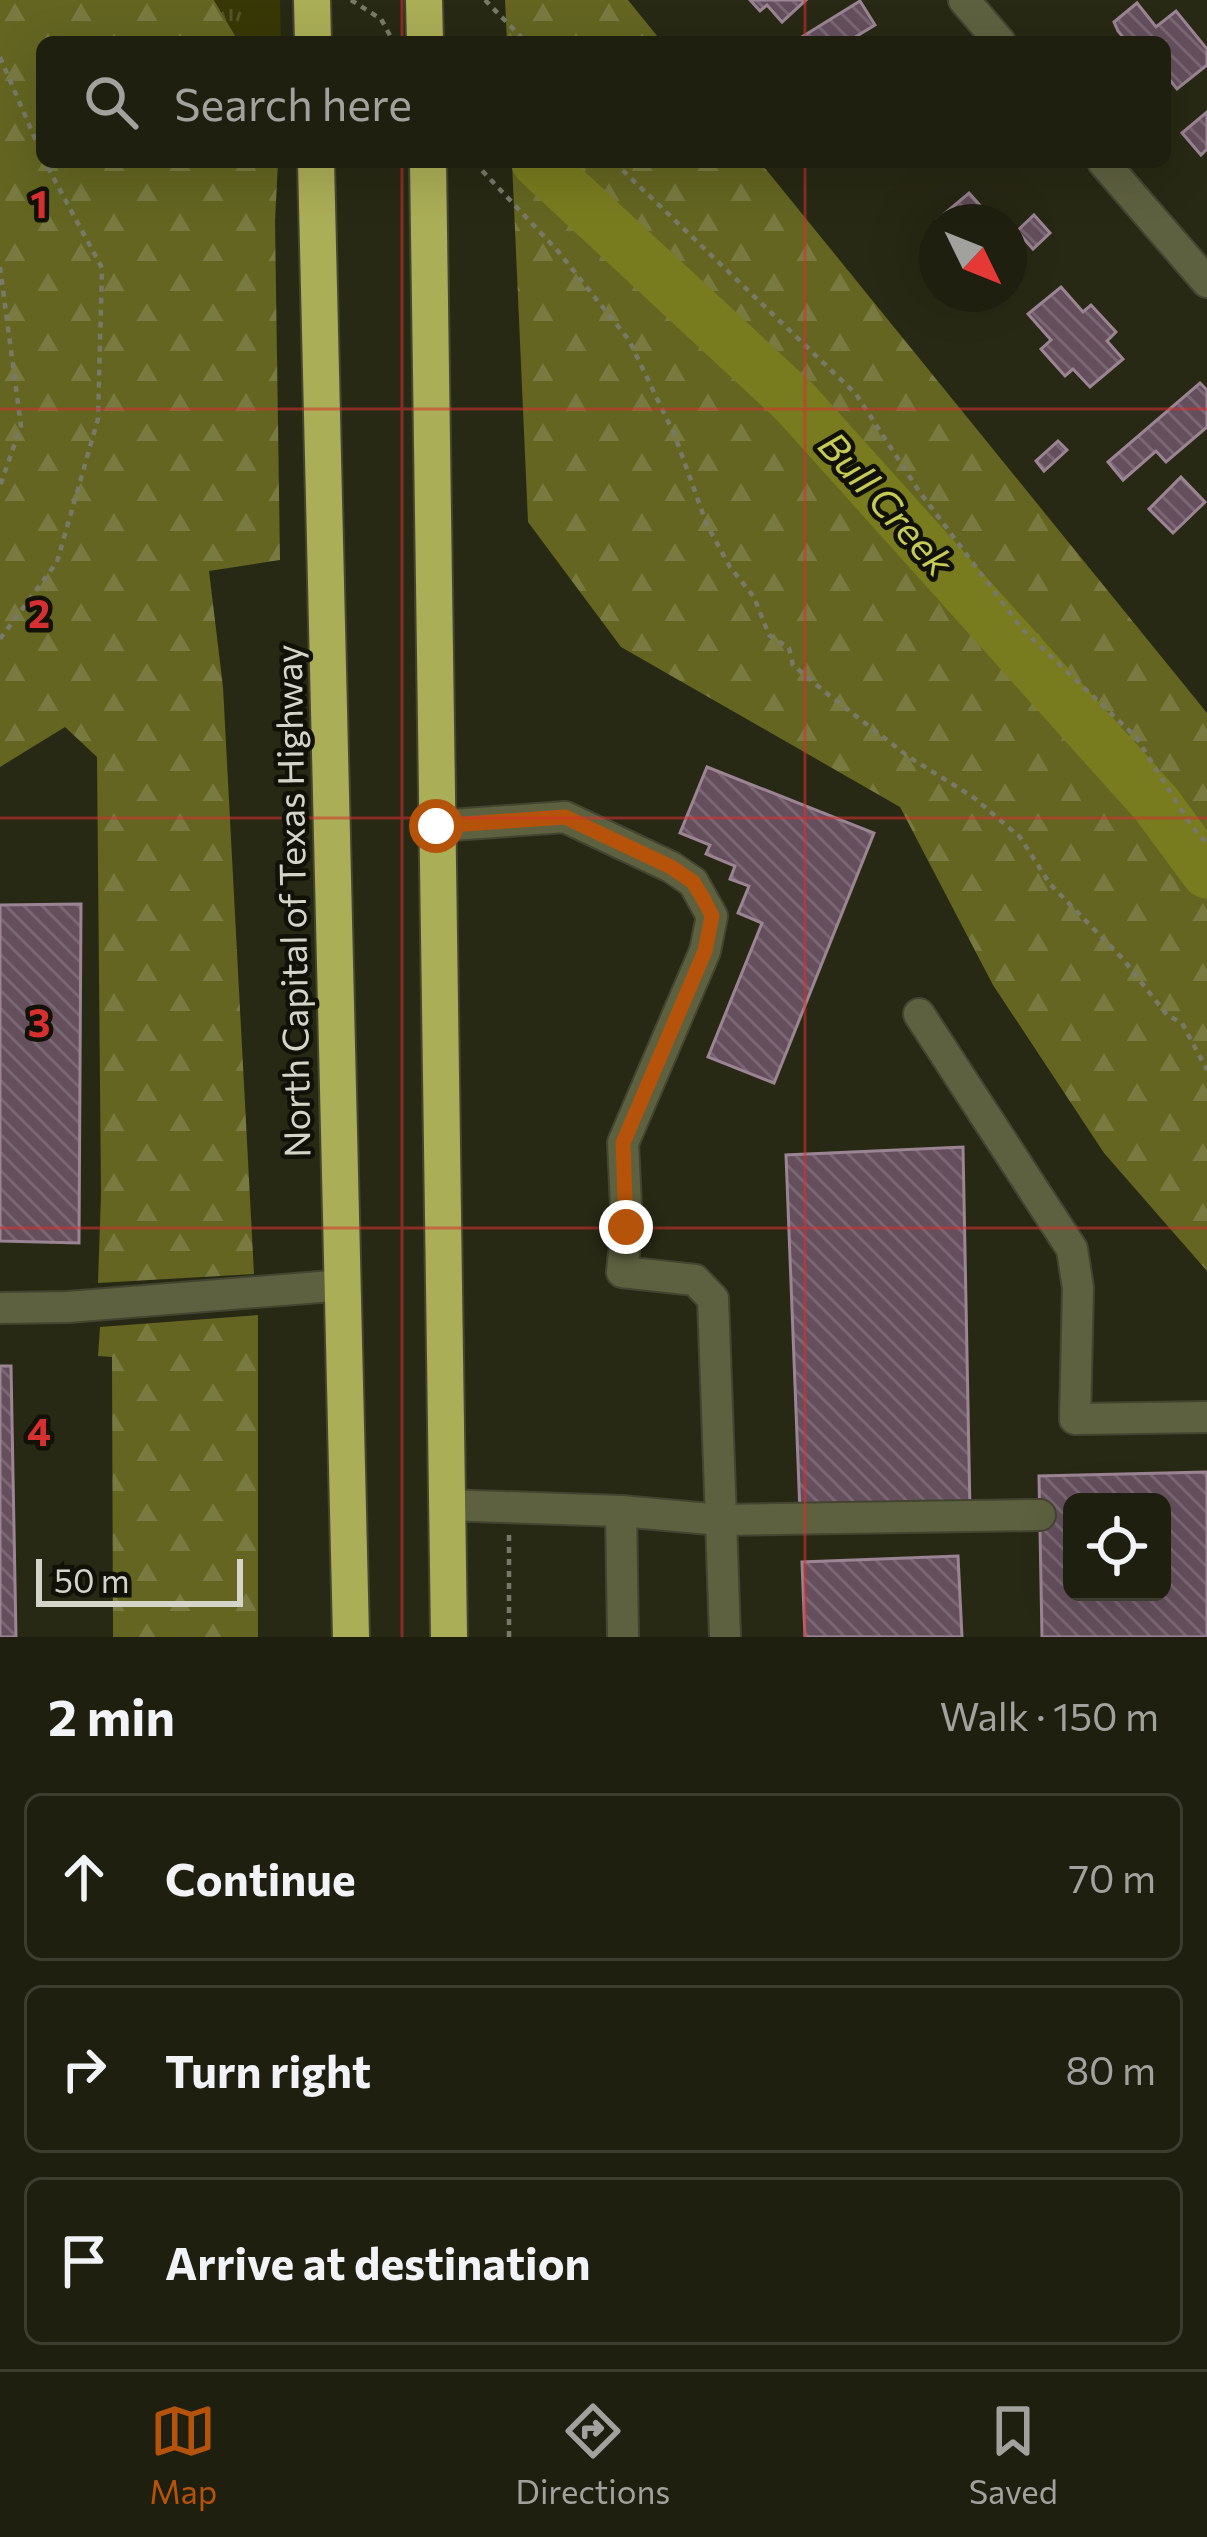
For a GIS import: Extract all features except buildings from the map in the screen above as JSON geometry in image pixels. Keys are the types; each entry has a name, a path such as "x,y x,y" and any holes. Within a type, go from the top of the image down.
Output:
{"highway":[{"path":"312,0 313,36"},
{"path":"424,0 425,36"},
{"name":"North Capital of Texas Highway","path":"316,168 351,1637"},
{"path":"429,168 449,1637"}],"street":[{"path":"964,0 995,36"},
{"path":"1108,168 1207,282"},
{"path":"436,826 565,817 671,867 693,882 712,916 705,951 623,1143 626,1227 622,1272 694,1280 713,1299 725,1637"},
{"path":"919,1014 1072,1249 1078,1288 1075,1419 1207,1418"},
{"path":"0,1308 345,1285"},
{"path":"446,1505 721,1520 1040,1515"},
{"path":"621,1511 623,1637"}],"path":[{"path":"351,0 381,19 391,36"},
{"path":"485,0 520,36"},
{"path":"0,57 36,140"},
{"path":"0,640 57,562 98,418 102,268 49,168"},
{"path":"480,168 556,250 629,340 675,436 707,524 730,567 754,597 769,635 789,648 793,664 825,692 910,757 973,797 1020,838 1050,884 1122,958 1167,1016 1182,1023 1207,1070"},
{"path":"620,168 856,394 920,491 1023,630 1136,737 1207,843"},
{"path":"0,267 21,426 0,486"},
{"path":"508,1637 509,1508"}],"green space":[{"path":"0,0 214,0 235,36 36,36 36,168 278,168 280,560 209,571 223,687 254,1274 98,1283 97,757 65,727 0,767"},
{"path":"214,0 280,0 281,36 235,36"},
{"path":"505,0 628,0 657,36 507,36"},
{"path":"512,168 765,168 1207,713 1207,1271 1104,1153 993,985 900,807 621,647 528,522"},
{"path":"258,1315 258,1637 113,1637 112,1357 98,1356 100,1327"}],"waterway":[{"name":"Bull Creek","path":"543,168 795,402 1156,804 1207,873"}],"route":[{"path":"436,826 565,817 671,867 693,882 712,916 705,951 623,1143 626,1227"}]}
